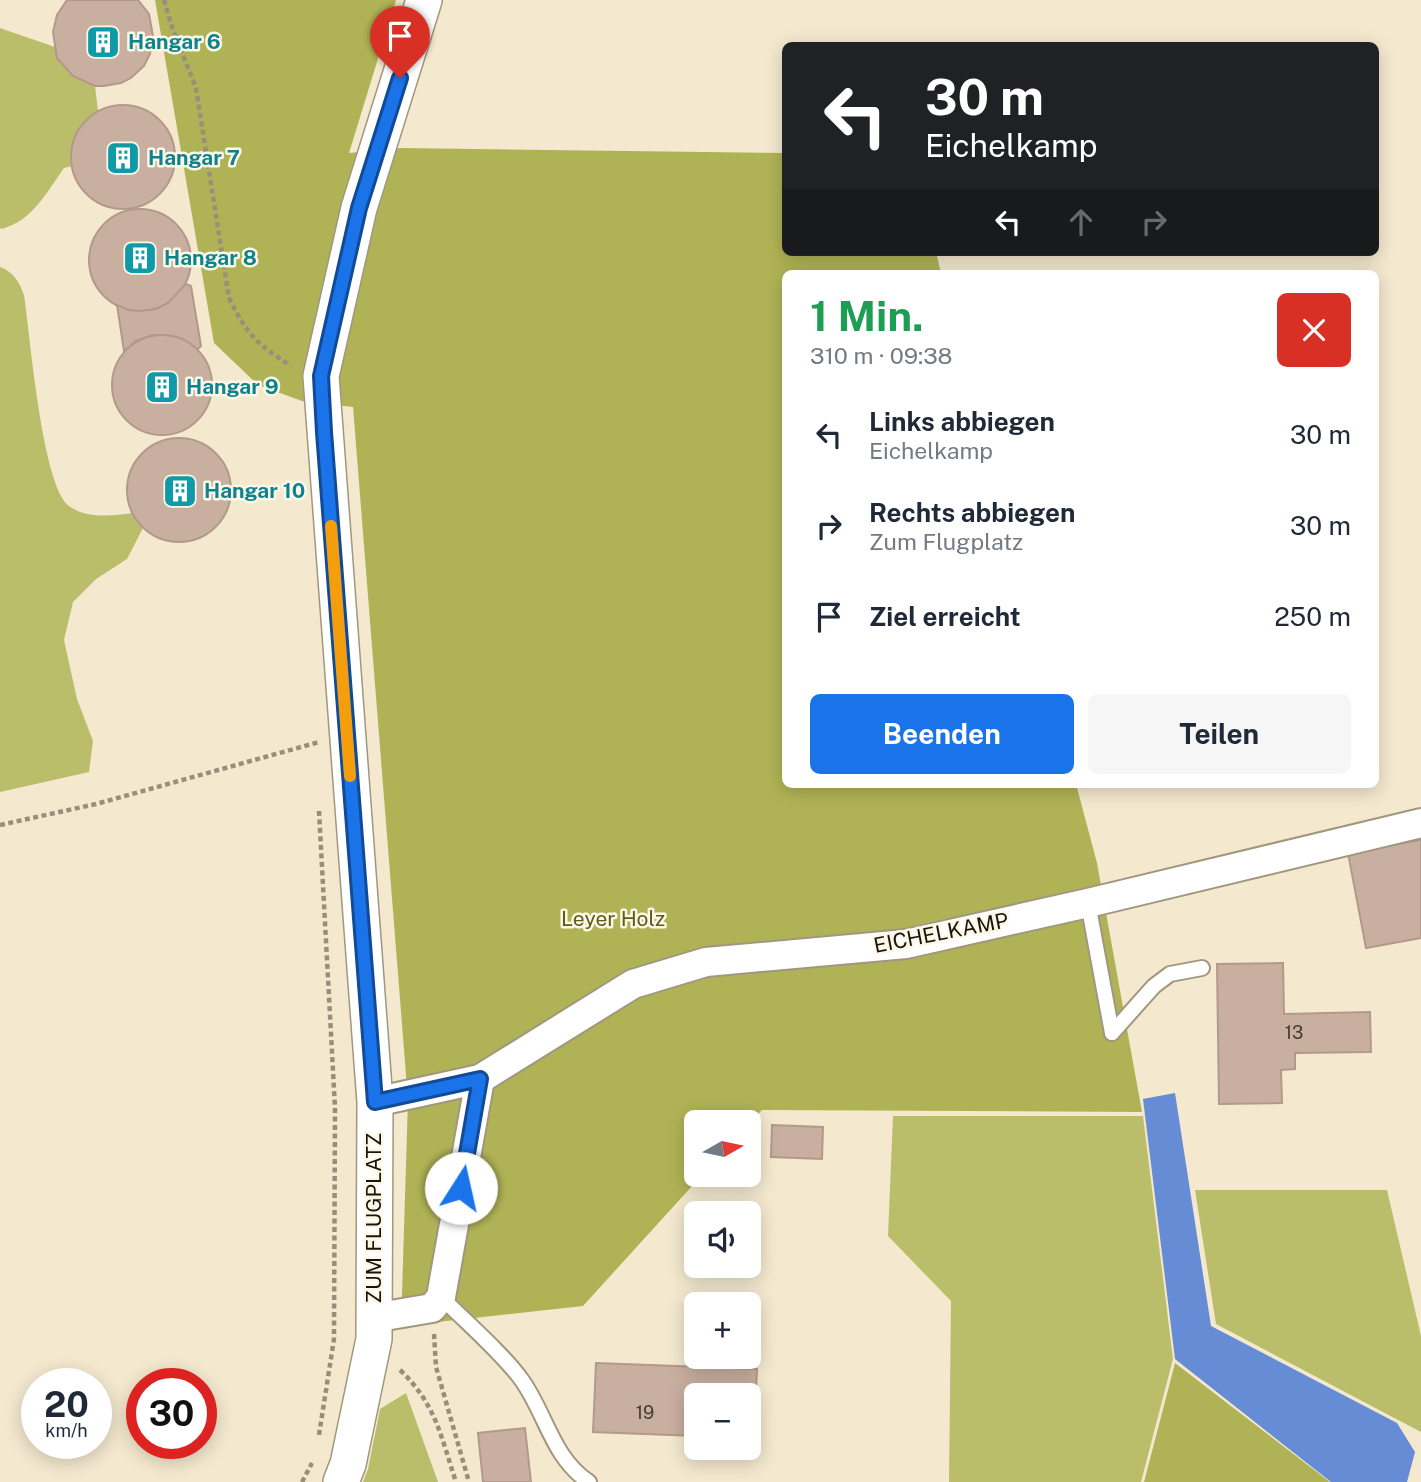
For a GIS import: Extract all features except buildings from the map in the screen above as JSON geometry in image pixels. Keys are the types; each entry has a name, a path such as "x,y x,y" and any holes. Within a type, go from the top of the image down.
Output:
{"street":[{"name":"ZUM FLUGPLATZ","path":"341,1482 348,1464 374,1328 375,1102 321,376 359,208 424,0"},
{"name":"EICHELKAMP","path":"375,1102 480,1079 634,984 706,962 906,944 1421,823"},
{"path":"374,1328 437,1303 480,1079"}],"lane":[{"path":"1088,903 1112,1033 1154,986 1170,974 1202,968"},
{"path":"437,1303 519,1377 531,1394 563,1459 589,1482"}],"path":[{"path":"164,0 196,89 229,298 241,322 259,345 292,367 321,376"},
{"path":"0,825 96,804 315,743 316,757"},
{"path":"318,1442 334,1339 335,1121 319,810"},
{"path":"437,1303 436,1367 469,1482"},
{"path":"374,1328 391,1362 415,1384 434,1413 456,1482"},
{"path":"302,1482 316,1455"}],"green space":[{"name":"Leyer Holz","path":"155,0 396,0 349,153 401,148 782,153 782,256 937,256 940,270 782,270 782,788 1077,788 1097,863 1142,1112 684,1110 684,1187 691,1187 583,1306 401,1326 408,1100 353,407 302,401 258,385 214,343"},
{"path":"0,28 55,47 57,55 69,72 95,86 98,111 77,135 72,149 73,166 64,168 30,212 13,225 2,229 0,228"},
{"path":"0,267 15,278 24,295 44,441 60,493 69,506 84,513 100,516 132,513 143,528 127,559 96,579 73,602 64,640 77,699 93,741 89,772 0,792"},
{"path":"893,1116 1143,1116 1173,1359 1141,1482 949,1482 951,1301 888,1236"},
{"path":"1195,1190 1387,1190 1421,1336 1421,1432 1216,1324"},
{"path":"1175,1363 1330,1482 1144,1482"},
{"path":"406,1393 438,1482 363,1482 380,1409"}],"water":[{"path":"1175,1093 1211,1326 1397,1423 1415,1452 1407,1482 1331,1482 1175,1359 1143,1099"}],"slow traffic":[{"path":"331,526 350,776"}],"place":[{"name":"Hangar 6","path":"103,42"},
{"name":"Hangar 7","path":"123,158"},
{"name":"Hangar 8","path":"140,258"},
{"name":"Hangar 9","path":"162,387"},
{"name":"Hangar 10","path":"180,491"}],"route":[{"path":"400,78 359,208 321,376 324,432 375,1102 480,1079 461,1188"}]}
